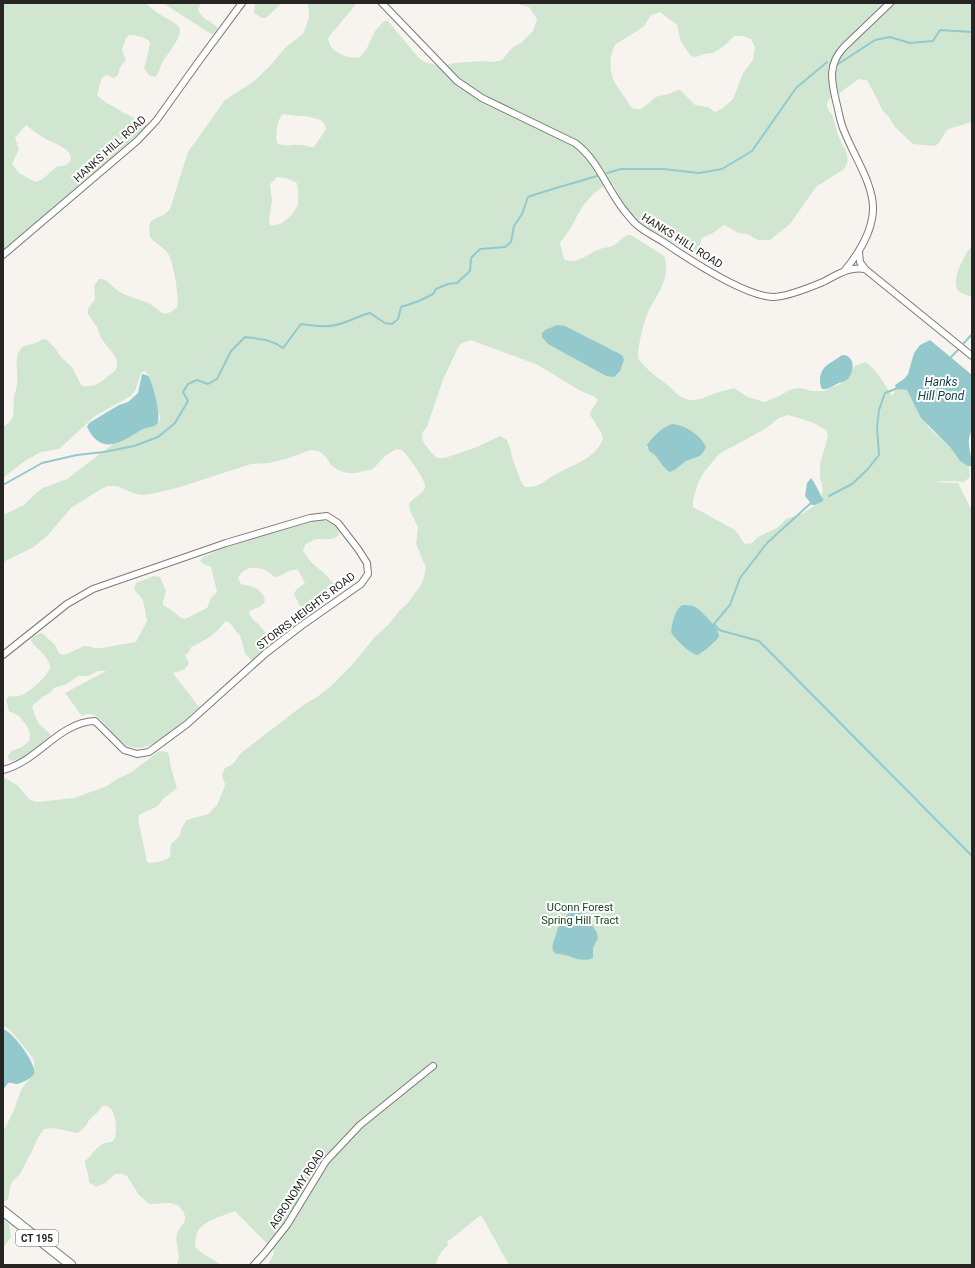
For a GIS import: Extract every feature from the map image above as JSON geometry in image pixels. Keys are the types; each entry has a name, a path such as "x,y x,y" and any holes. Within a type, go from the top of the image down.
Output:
{"main road":[{"name":"CT 195","path":"3,1211 71,1265"}],"street":[{"name":"HANKS HILL ROAD","path":"3,255 137,141 156,121 242,3"},
{"name":"HANKS HILL ROAD","path":"382,3 457,82 482,98 575,143 585,150 593,160 623,209 636,225 690,260 755,294 774,297 797,292 816,285 845,270 854,268 865,269"},
{"path":"845,270 859,252 871,221 873,211 866,182 843,130 833,90 833,65 837,54 890,3"},
{"path":"859,252 860,262 865,269 972,356"},
{"name":"STORRS HEIGHTS ROAD","path":"3,655 66,604 93,589 226,543 310,518 327,516 338,523 367,563 368,574 361,584 296,630 266,654 187,724 149,752 136,754 124,750 95,721 85,721 70,728 16,765 3,770"},
{"name":"AGRONOMY ROAD","path":"254,1265 287,1225 326,1161 360,1125 433,1066"}],"green space":[{"path":"3,3 147,3 153,10 179,27 180,31 177,40 155,77 149,75 144,68 150,42 135,35 129,35 126,38 122,50 126,60 116,76 113,78 107,75 102,78 97,95 112,106 146,123 146,127 3,251","holes":["26,125 44,138 67,151 71,159 69,163 64,166 57,167 44,178 35,182 19,173 12,164 19,149 15,138"]},
{"path":"163,3 201,3 198,10 200,13 218,28 213,34 211,34"},
{"path":"255,3 282,3 266,18 262,18 254,13"},
{"name":"UConn Forest Spring Hill Tract","path":"307,3 357,3 328,38 329,43 335,51 340,54 355,58 360,57 366,50 375,31 384,21 388,21 418,57 424,62 440,66 456,63 481,61 494,62 502,60 513,47 521,43 533,31 537,19 529,7 514,3 972,3 972,122 947,130 938,144 934,146 913,144 895,127 882,110 867,80 859,79 830,99 827,103 827,107 833,117 838,135 846,152 847,161 844,169 816,187 790,224 770,240 758,240 747,234 739,233 724,225 713,233 702,238 698,250 694,252 686,250 643,226 628,212 611,183 607,184 593,194 582,207 570,229 560,243 564,259 573,261 602,248 612,246 625,236 631,235 664,256 666,263 665,278 646,317 640,341 638,358 650,372 681,397 694,400 734,388 748,397 765,402 792,389 800,388 812,391 824,391 840,384 855,366 866,362 877,373 892,396 896,389 907,390 929,428 950,447 960,461 969,466 970,477 964,482 933,482 958,483 972,513 972,1265 509,1265 481,1215 447,1242 448,1245 440,1254 436,1265 268,1265 274,1251 235,1211 204,1224 198,1231 195,1241 195,1247 221,1265 176,1265 179,1253 176,1238 185,1219 179,1206 171,1203 149,1204 139,1195 127,1176 123,1174 115,1174 105,1183 96,1187 89,1182 85,1161 104,1143 113,1141 115,1138 116,1127 114,1114 107,1106 102,1106 99,1111 89,1120 86,1126 78,1133 53,1128 44,1129 37,1139 20,1174 11,1183 8,1200 3,1201 3,1132 13,1112 22,1088 34,1071 34,1062 33,1058 11,1031 3,1025 3,777 18,786 29,799 37,802 74,798 107,786 117,779 132,772 159,751 167,752 177,788 163,799 158,806 139,815 138,819 147,862 150,863 161,861 170,857 171,844 180,835 182,827 187,820 208,814 217,805 225,784 222,776 225,768 233,764 241,753 302,706 331,686 407,604 421,585 424,577 426,568 416,544 418,527 410,511 409,503 422,492 425,485 417,470 406,455 399,449 396,449 385,456 373,469 356,473 347,473 338,470 331,465 326,457 319,451 310,450 286,459 269,463 251,464 180,487 151,494 142,495 117,486 108,486 71,508 48,535 34,547 3,562 3,515 24,505 43,488 67,479 113,444 157,423 160,420 160,416 155,407 148,374 145,371 141,373 136,389 131,396 95,416 59,449 41,452 26,460 3,478 3,427 13,418 14,398 17,386 17,359 20,350 26,345 34,344 46,339 62,358 72,367 81,385 94,385 115,371 117,367 114,355 102,339 97,327 88,314 88,309 95,299 94,286 99,279 106,281 120,292 148,303 162,312 168,313 177,307 177,288 172,263 167,252 150,237 149,229 151,221 166,213 170,209 188,152 225,100 253,82 269,67 286,47 303,34 309,18","holes":["660,12 677,25 681,42 691,56 696,57 713,53 724,46 734,36 743,36 751,39 755,47 753,60 743,73 733,99 723,108 715,112 708,107 695,105 680,90 666,95 657,96 644,107 638,109 631,107 613,79 611,69 612,52 616,44 644,26 651,15","283,114 306,116 322,121 326,129 314,147 301,145 286,146 277,143 276,140 279,120","277,177 286,178 297,183 297,207 287,219 274,225 270,225 269,221 272,200 270,184","545,330 577,333 615,351 606,376 577,360 542,337 542,333","471,340 538,365 579,390 595,397 598,400 590,415 603,438 595,452 589,457 534,487 525,487 522,484 507,440 500,436 477,447 445,458 437,458 423,441 422,434 427,427 444,377 459,346 462,343","788,415 812,422 827,431 828,436 820,464 820,477 823,490 820,502 802,514 786,519 777,528 758,537 752,543 745,544 735,530 693,507 693,500 698,483 704,472 719,454 765,429 779,418","668,425 700,456 686,461 676,469 662,465 647,447 649,442"]},
{"path":"972,246 972,297 959,291 956,286 956,280 959,267"},
{"path":"322,520 334,524 338,529 339,535 331,539 314,540 305,545 303,551 311,562 341,589 340,591 323,600 311,611 305,614 294,594 296,590 305,583 298,570 292,570 275,577 267,571 259,568 251,568 244,571 238,578 241,584 256,588 265,598 265,601 261,606 249,611 250,614 252,618 262,627 264,632 273,638 274,642 255,660 251,660 245,653 240,635 230,623 225,621 210,637 191,647 189,652 185,655 189,663 186,668 173,673 199,707 166,736 151,745 144,747 133,747 124,744 97,716 90,714 82,716 65,693 106,671 98,671 88,676 78,676 67,684 54,688 50,693 32,706 39,723 51,735 26,755 11,761 8,758 12,751 22,747 29,741 30,733 27,726 19,716 9,711 6,699 10,696 22,695 34,687 47,673 50,666 45,656 31,641 32,637 42,633 55,645 59,653 63,655 84,646 101,648 136,642 147,621 143,600 134,589 136,583 154,576 160,577 166,591 163,605 181,618 185,619 207,608 211,598 217,592 211,567 200,561 203,557 235,543 311,521"},
{"path":"3,1219 9,1224 11,1237 3,1248"}],"water":[{"path":"557,325 565,326 622,355 624,360 620,371 614,377 606,376 548,344 542,337 542,333 545,330"},
{"name":"Hanks Hill Pond","path":"930,340 972,375 972,430 969,444 972,466 968,466 960,461 950,447 921,418 907,390 896,389 895,385 904,379 908,374 914,353 920,345"},
{"path":"842,355 849,357 853,367 848,379 828,389 822,389 820,379 822,370"},
{"path":"142,374 148,376 154,392 158,408 157,424 143,429 120,442 106,444 99,442 87,427 89,423 119,405 128,402 138,393"},
{"path":"672,424 682,426 692,431 700,438 706,447 700,456 686,461 670,472 662,465 656,456 649,451 647,445 651,439 665,427"},
{"path":"811,478 823,499 823,501 815,505 812,505 805,496 807,483"},
{"path":"682,605 692,606 698,609 716,629 719,636 698,655 683,646 671,632 676,613"},
{"path":"574,911 581,912 586,915 597,933 598,938 593,948 593,958 588,960 556,954 553,951 553,943 561,922 566,916"},
{"path":"3,1029 18,1042 28,1056 32,1063 34,1074 29,1079 17,1084 8,1083 3,1090"}],"waterway":[{"path":"838,64 875,40 890,37 910,43 933,41 940,30 972,32"},
{"path":"607,173 621,169 663,169 699,173 722,169 752,151 796,88 827,62"},
{"path":"3,485 42,463 77,455 104,452 134,446 158,437 175,423 188,401 183,392 188,384 197,380 208,384 217,379 231,351 245,337 269,341 283,348 301,324 332,326 370,313 385,323 392,324 398,319 401,307 419,301 433,294 436,289 448,284 457,283 470,271 471,258 480,249 505,247 511,242 514,226 522,214 528,197 597,176"},
{"path":"964,343 972,334"},
{"path":"951,357 958,350"},
{"path":"829,496 852,484 867,470 879,455 877,427 879,410 885,393 898,388"},
{"path":"713,625 730,605 740,578 767,543 811,503"},
{"path":"714,624 719,630 759,641 972,856"}]}
